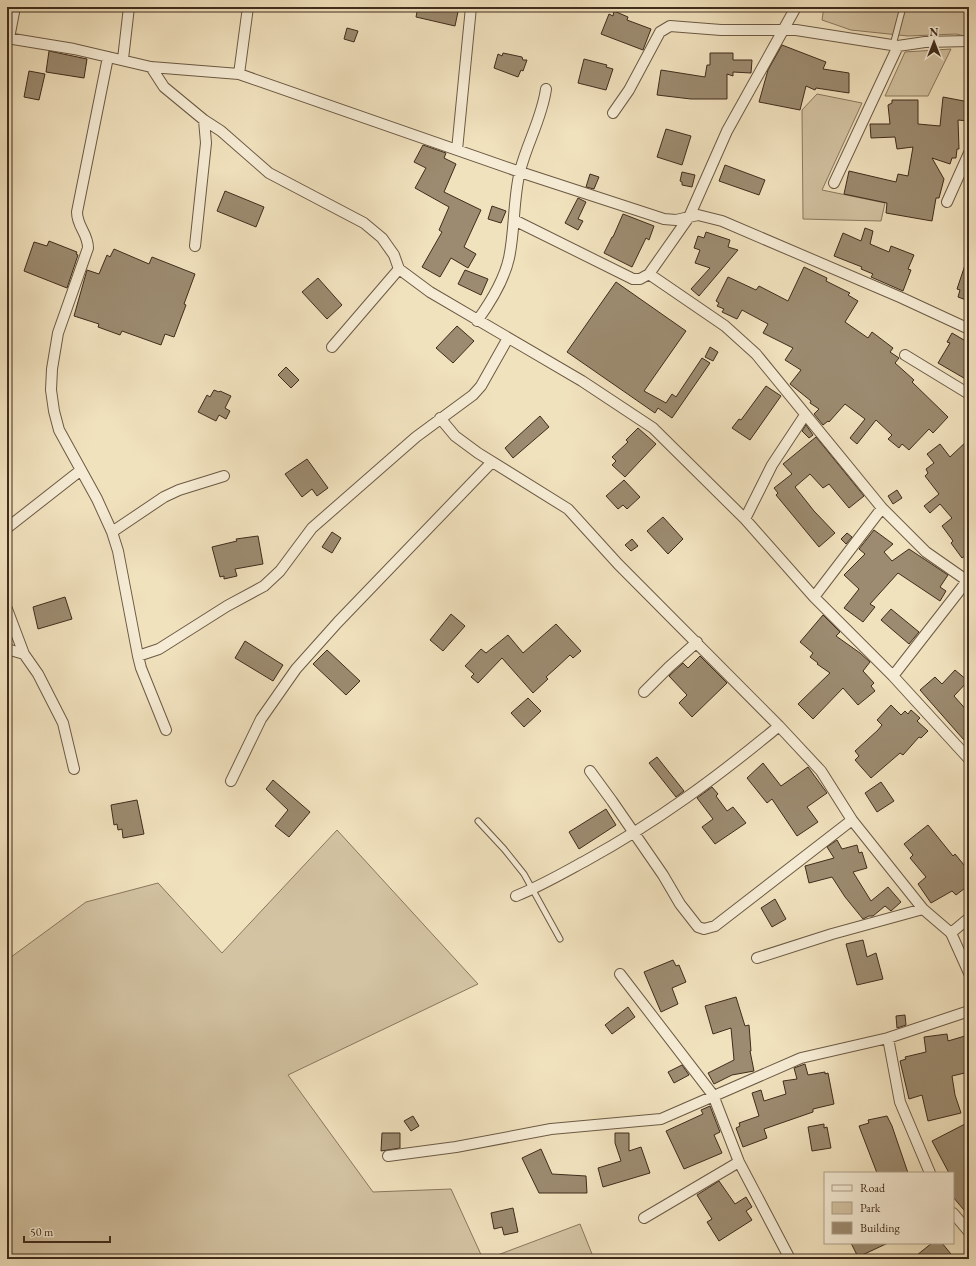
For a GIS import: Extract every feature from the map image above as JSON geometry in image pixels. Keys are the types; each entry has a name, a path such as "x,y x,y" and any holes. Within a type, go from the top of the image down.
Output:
{"street":[{"path":"15,7 8,38 123,60 150,67 239,74 520,172 664,219 676,220 698,215 722,221 902,298 969,329"},
{"path":"123,60 129,7"},
{"path":"239,74 248,7"},
{"path":"457,150 471,7"},
{"path":"514,220 633,279 640,279 649,274 689,217 727,131 796,7"},
{"path":"613,114 629,90 660,32 664,28 670,26 721,30 784,29 895,45 925,42 969,41"},
{"path":"834,183 895,45"},
{"path":"108,57 76,212 76,221 88,239 88,248 58,333 52,369 54,411 59,430 112,532 118,551 141,668 166,730"},
{"path":"150,67 164,87 204,120 220,131 269,173 364,222 374,230 382,238 394,255 399,269 430,292 477,321 582,381 653,428 745,519 814,597 893,676 969,759"},
{"path":"477,321 498,286 509,259 520,172 527,147 543,109 546,89"},
{"path":"195,246 206,143 204,120"},
{"path":"947,202 969,153"},
{"path":"332,347 399,269"},
{"path":"649,274 725,326 756,354 882,508 926,552 968,582 893,676"},
{"path":"138,656 159,649 227,606 264,586 280,571 312,528 440,418 473,395 481,386 508,338"},
{"path":"905,355 969,394"},
{"path":"745,519 772,465 806,415"},
{"path":"440,418 455,436 492,462 568,509 618,564 697,642 821,771 852,820 922,909 951,933 969,973"},
{"path":"231,781 261,719 296,669 338,622 492,462"},
{"path":"7,528 81,470"},
{"path":"112,532 164,497 179,490 224,476"},
{"path":"814,597 882,508"},
{"path":"7,608 24,654 38,674 60,717 68,742 74,769"},
{"path":"644,692 697,642"},
{"path":"7,649 24,654"},
{"path":"516,896 533,889 634,834 685,800 733,764 778,726"},
{"path":"590,771 663,875 680,904 698,927 704,929 715,926 852,820"},
{"path":"756,958 832,934 922,909"},
{"path":"951,933 969,918"},
{"path":"620,974 713,1095 740,1162 790,1259"},
{"path":"388,1156 456,1147 551,1129 661,1119 800,1058 888,1038 969,1011"},
{"path":"888,1038 900,1102 930,1172"},
{"path":"644,1218 740,1162"},
{"path":"954,1215 969,1232"}],"lane":[{"path":"895,45 903,7"},
{"path":"478,821 516,864 533,889 560,939"}],"green space":[{"path":"824,7 969,7 969,37 956,34 908,36 851,30 822,20"},
{"path":"951,49 928,96 885,96 905,52"},
{"path":"817,94 862,103 822,190 885,203 881,221 803,219 802,110"},
{"path":"337,830 478,984 288,1075 373,1192 451,1189 483,1259 7,1259 7,960 86,902 158,883 222,953"},
{"path":"580,1224 594,1259 487,1259"}],"building":[{"path":"418,7 459,7 455,26 416,17"},
{"path":"614,11 628,17 627,20 651,29 643,50 601,34 609,14 613,16"},
{"path":"347,28 358,31 354,42 344,39"},
{"path":"782,45 826,62 823,69 849,73 849,93 816,88 815,90 806,86 800,110 759,102 768,70"},
{"path":"49,51 87,59 84,78 46,72"},
{"path":"503,53 522,57 523,60 527,60 523,71 521,70 518,77 494,68 498,54 502,56"},
{"path":"710,53 733,53 733,60 752,60 751,73 733,72 733,76 727,74 727,99 691,99 657,95 661,70 705,77 707,65 710,65"},
{"path":"584,59 607,65 606,67 613,69 606,90 578,83"},
{"path":"29,71 45,74 39,100 24,97"},
{"path":"943,97 969,102 969,116 968,121 958,120 959,149 957,149 956,158 952,158 950,164 932,158 944,179 939,198 936,198 932,221 886,213 887,203 844,194 849,171 896,182 898,174 908,176 913,147 897,149 895,137 871,138 870,124 890,124 888,105 892,103 892,100 918,100 918,124 940,126"},
{"path":"666,129 691,136 682,165 657,157"},
{"path":"423,145 446,153 444,158 456,164 444,192 481,210 464,247 476,254 468,268 451,258 440,277 422,267 442,232 439,230 449,207 415,188 426,168 414,162"},
{"path":"725,165 765,180 759,195 719,181"},
{"path":"682,172 695,175 692,187 682,185 682,182 680,181"},
{"path":"590,174 599,177 594,189 586,187"},
{"path":"225,191 264,207 256,227 217,211"},
{"path":"578,198 586,202 578,219 583,221 578,230 565,223"},
{"path":"492,206 506,211 501,223 488,219"},
{"path":"623,214 654,226 649,240 646,238 632,267 604,253"},
{"path":"865,228 873,231 870,244 889,252 891,246 914,255 908,269 911,270 903,291 871,277 873,274 861,269 862,267 834,256 843,233 861,241"},
{"path":"706,232 730,240 728,247 738,250 699,296 691,289 710,268 695,263 700,250 694,248 698,236 704,238"},
{"path":"49,241 77,252 76,254 78,255 67,288 24,271 34,242 47,246"},
{"path":"114,249 149,264 152,257 195,274 184,304 186,305 174,337 165,334 161,345 122,331 120,335 98,327 99,324 74,316 87,270 99,274 107,255 110,257"},
{"path":"967,259 969,259 969,301 958,297 960,290 957,289"},
{"path":"804,267 827,278 826,281 850,293 848,295 858,301 845,322 868,338 872,332 893,348 890,352 899,358 895,363 914,380 912,382 948,417 933,433 929,429 909,450 902,444 899,448 888,439 892,435 876,420 857,444 850,438 865,419 845,404 829,422 828,421 823,425 814,414 819,409 810,403 811,401 790,384 801,370 785,360 793,348 763,333 768,324 742,310 737,319 722,312 724,309 717,306 719,303 716,301 728,277 756,290 759,286 788,301"},
{"path":"465,270 488,279 481,295 458,284"},
{"path":"318,278 342,305 327,319 302,292"},
{"path":"616,282 686,331 644,391 666,403 672,394 676,397 702,358 710,363 672,418 658,408 655,413 567,352"},
{"path":"457,326 474,341 453,363 436,348"},
{"path":"952,333 969,343 969,381 938,363 950,343 947,342"},
{"path":"710,347 718,352 713,361 705,357"},
{"path":"286,367 299,380 291,388 278,375"},
{"path":"766,386 781,396 750,440 732,428 739,419 741,420"},
{"path":"214,390 231,396 225,408 230,411 226,419 219,415 216,421 198,412 207,395 210,397"},
{"path":"540,416 549,427 513,458 505,448"},
{"path":"806,425 813,435 809,438 802,431"},
{"path":"638,428 656,444 625,477 612,465 616,461 612,457 628,442 626,440"},
{"path":"816,437 864,496 849,508 829,484 823,488 810,474 795,487 814,511 835,533 819,547 776,495 778,493 774,488 792,474 783,464"},
{"path":"969,439 969,553 962,558 951,543 953,541 942,526 952,518 940,504 930,513 924,506 939,494 925,476 928,473 926,469 934,463 927,454 940,444 950,457"},
{"path":"307,459 328,488 317,496 312,489 302,497 285,474"},
{"path":"624,480 640,497 627,509 623,505 618,509 606,496"},
{"path":"897,490 902,498 893,504 888,496"},
{"path":"663,517 683,539 668,554 647,531"},
{"path":"874,530 893,544 884,552 892,561 909,549 948,575 940,587 946,591 940,601 898,573 870,604 875,607 863,622 844,608 859,589 844,575 865,554 859,549"},
{"path":"332,532 341,538 332,553 322,547"},
{"path":"847,533 852,537 846,544 841,539"},
{"path":"258,536 263,564 235,569 237,576 224,579 224,576 220,577 212,547 237,541 236,539"},
{"path":"632,539 638,546 631,551 625,545"},
{"path":"65,597 72,619 38,629 33,607"},
{"path":"891,609 919,632 909,644 881,620"},
{"path":"451,614 465,626 443,651 430,640"},
{"path":"823,615 840,632 836,636 870,662 863,671 874,683 871,686 875,691 858,705 843,688 813,719 798,704 830,673 810,657 813,653 800,642"},
{"path":"556,624 581,651 573,658 570,655 546,677 548,679 533,693 502,658 478,683 471,677 474,674 465,666 481,649 486,653 508,635 523,653"},
{"path":"245,641 283,665 273,681 235,658"},
{"path":"327,650 360,681 346,695 313,664"},
{"path":"700,656 727,683 692,717 679,703 687,695 669,676 683,663 688,668"},
{"path":"955,670 968,681 954,696 969,713 969,736 964,740 920,690 935,677 942,684"},
{"path":"528,698 541,711 524,727 511,713"},
{"path":"891,705 901,715 905,711 908,714 911,710 920,718 917,721 928,731 921,738 919,737 903,755 900,753 871,778 855,760 859,756 855,751 882,725 877,720"},
{"path":"657,757 684,791 676,797 649,763"},
{"path":"763,763 781,786 808,767 827,793 807,807 818,822 797,836 772,799 767,803 747,778"},
{"path":"273,780 310,812 289,837 275,826 288,810 266,789"},
{"path":"881,782 894,801 877,812 865,793"},
{"path":"712,787 718,794 716,796 727,811 733,807 746,823 715,844 702,827 713,819 697,798"},
{"path":"137,800 144,834 123,838 122,829 118,830 117,824 114,825 111,805"},
{"path":"606,809 616,825 579,849 569,832"},
{"path":"928,825 953,856 955,854 969,871 969,885 956,895 952,891 931,903 918,884 926,877 910,858 913,855 904,844"},
{"path":"837,840 842,849 857,845 859,853 862,852 867,868 853,872 871,901 888,887 901,902 891,911 885,906 873,916 863,919 845,897 832,877 809,883 805,866 834,858 827,847"},
{"path":"775,899 786,919 772,927 761,908"},
{"path":"863,940 867,957 876,953 883,979 857,985 846,944"},
{"path":"673,960 676,966 679,965 686,982 672,988 678,1004 661,1012 644,972"},
{"path":"736,997 745,1026 749,1025 750,1051 754,1071 732,1075 714,1084 708,1073 734,1060 731,1028 713,1034 705,1006"},
{"path":"628,1007 635,1017 612,1034 605,1025"},
{"path":"905,1015 906,1025 897,1028 896,1016"},
{"path":"947,1034 948,1041 965,1036 966,1040 969,1039 969,1072 952,1076 955,1095 961,1113 928,1121 922,1095 909,1099 900,1061 906,1059 905,1057 926,1052 924,1037"},
{"path":"805,1064 808,1075 825,1072 825,1074 828,1073 834,1104 813,1109 813,1112 764,1129 767,1138 743,1147 736,1128 740,1126 739,1123 759,1116 752,1093 761,1090 764,1101 786,1094 783,1081 797,1079 794,1068"},
{"path":"682,1065 689,1075 674,1083 668,1072"},
{"path":"710,1106 720,1132 714,1135 722,1153 684,1169 666,1131 703,1114 701,1110"},
{"path":"413,1116 419,1126 411,1131 404,1121"},
{"path":"887,1116 892,1126 908,1172 877,1172 859,1126 869,1123 868,1120"},
{"path":"824,1124 824,1128 827,1127 831,1148 812,1151 808,1127"},
{"path":"965,1124 969,1132 969,1216 954,1198 954,1172 948,1172 932,1141"},
{"path":"382,1133 400,1133 400,1148 381,1151"},
{"path":"615,1133 629,1133 629,1151 641,1147 650,1173 603,1187 598,1168 621,1161 615,1143"},
{"path":"541,1149 552,1174 586,1176 587,1193 539,1193 522,1158"},
{"path":"719,1181 735,1204 746,1197 752,1207 746,1211 752,1220 719,1241 707,1222 712,1219 697,1195"},
{"path":"513,1208 518,1232 504,1235 502,1227 494,1229 491,1213"},
{"path":"852,1244 886,1244 858,1257"},
{"path":"931,1244 943,1244 955,1259 912,1259"}]}
